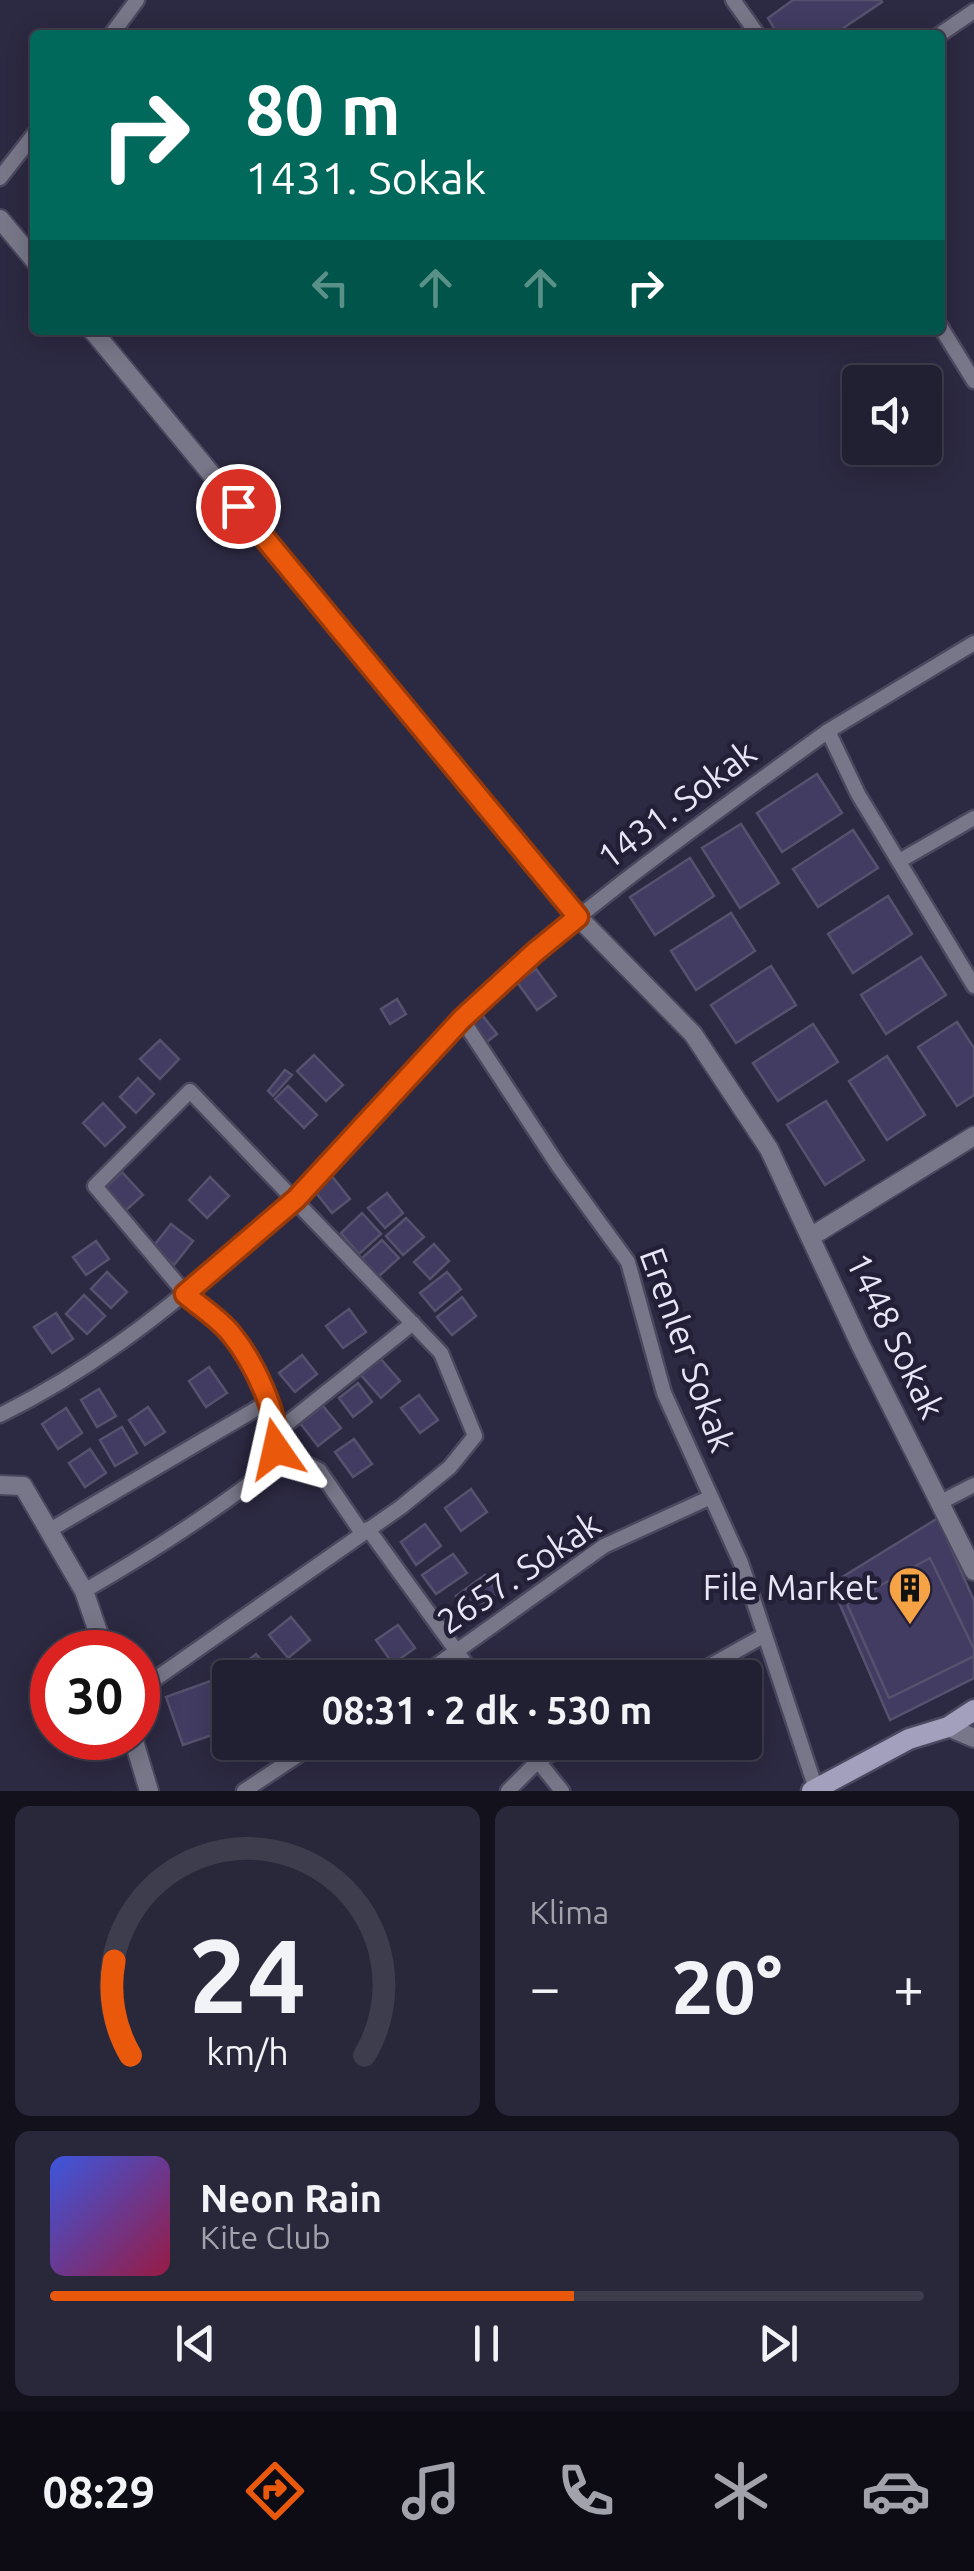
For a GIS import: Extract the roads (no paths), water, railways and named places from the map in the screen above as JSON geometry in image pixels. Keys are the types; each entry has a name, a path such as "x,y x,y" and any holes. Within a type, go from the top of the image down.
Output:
{"main road":[{"path":"814,1790 974,1710"}],"street":[{"path":"733,0 754,30"},
{"path":"114,30 130,4"},
{"path":"945,31 974,12"},
{"path":"0,178 30,139"},
{"path":"0,219 30,255"},
{"path":"945,334 974,380"},
{"name":"1448 Sokak","path":"96,335 578,917 693,1034 769,1149 860,1344 974,1572"},
{"name":"1431. Sokak","path":"0,1415 129,1340 296,1199 462,1019 578,917 828,730 974,643"},
{"path":"828,730 858,794 974,986"},
{"path":"901,860 974,818"},
{"name":"Erenler Sokak","path":"462,1019 559,1167 628,1262 664,1392 740,1563 814,1790"},
{"path":"84,1591 153,1552 274,1465 279,1430 232,1334 185,1294 95,1186 190,1092 440,1352 475,1436 450,1467 160,1675"},
{"path":"812,1236 974,1136"},
{"path":"279,1430 413,1324"},
{"path":"48,1531 268,1402"},
{"path":"276,1449 319,1470 463,1660"},
{"path":"940,1502 974,1485"},
{"path":"0,1486 22,1486 84,1591 97,1630"},
{"name":"2657. Sokak","path":"445,1660 604,1546 711,1498"},
{"path":"720,1660 764,1635"},
{"path":"948,1726 974,1738"},
{"path":"140,1760 149,1791"},
{"path":"244,1791 291,1760"},
{"path":"508,1791 538,1761 562,1791"}],"place":[{"name":"File Market","path":"910,1626"}]}
